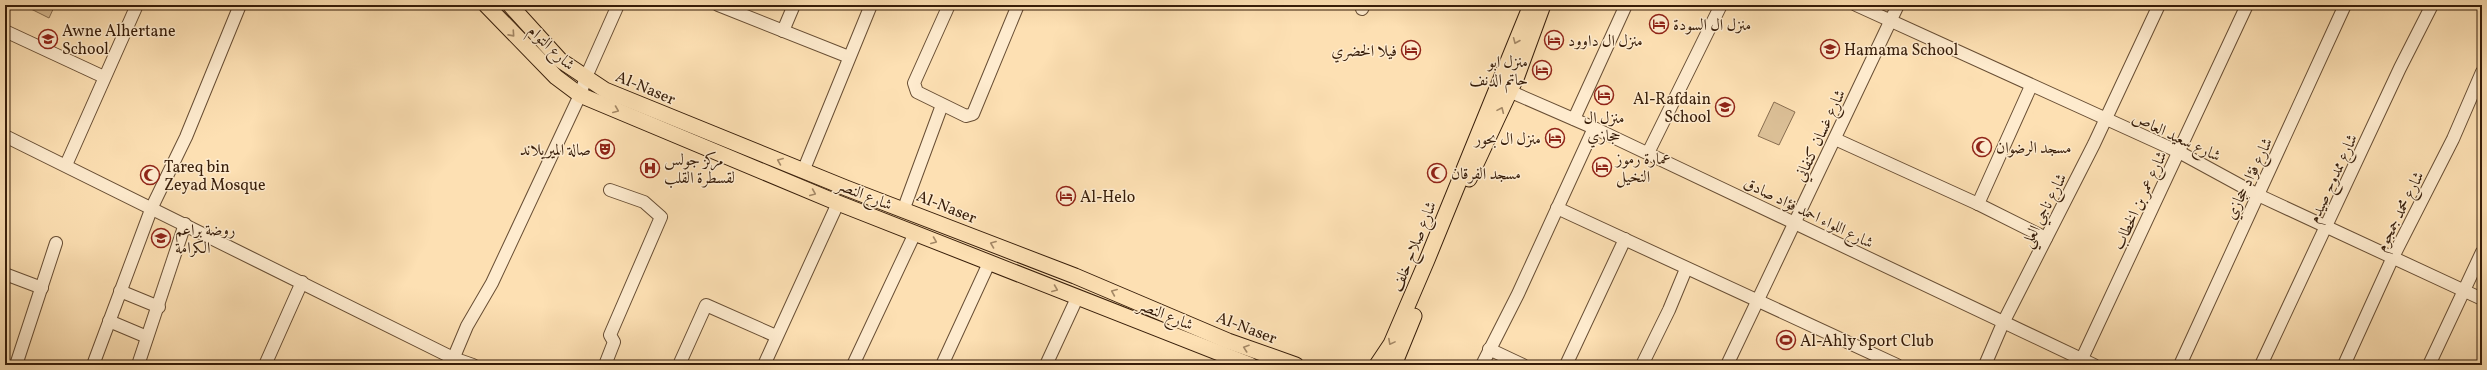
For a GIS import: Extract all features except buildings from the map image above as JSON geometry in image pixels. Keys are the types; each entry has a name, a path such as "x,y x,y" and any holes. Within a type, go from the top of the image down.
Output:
{"main road":[{"name":"شارع التوام","path":"486,5 556,77 580,95"},
{"name":"شارع التوام","path":"510,5 560,60 574,71 586,76"},
{"name":"شارع صلاح خلف","path":"1376,365 1391,344 1531,5"},
{"name":"شارع صلاح خلف","path":"1394,365 1460,200 1509,91 1543,5"},
{"name":"Al-Naser","path":"586,76 605,90 804,169 846,188 904,208 1075,276 1228,341 1296,365"},
{"name":"شارع النصر","path":"580,95 838,203 1250,365"}],"street":[{"path":"66,165 137,5"},
{"path":"93,365 152,208 186,137 240,5"},
{"path":"452,362 467,326 492,282 580,95 586,76 618,5"},
{"path":"720,5 783,32 849,57"},
{"path":"783,32 794,5"},
{"path":"804,169 871,5"},
{"path":"949,5 914,83 917,92 966,116 973,114 1018,5"},
{"path":"1574,119 1626,5"},
{"path":"1648,153 1721,5"},
{"name":"شارع سعيد العاص","path":"1856,5 2105,120 2179,152 2258,195 2393,257 2464,292 2482,299"},
{"name":"شارع غسان كنفاني","path":"1727,365 1796,223 1888,20 1898,5"},
{"name":"شارع ناجي العلي","path":"1985,365 2003,323 2105,120 2159,5"},
{"name":"شارع عمر بن الخطاب","path":"2080,362 2247,5"},
{"name":"شارع فؤاد حجازي","path":"2180,365 2345,5"},
{"name":"شارع ممدوح صيدم","path":"2261,365 2400,68 2432,5"},
{"path":"5,31 104,77"},
{"name":"شارع محمد جمجوم","path":"2344,365 2393,257 2453,139 2482,72"},
{"path":"1978,204 2031,86"},
{"name":"شارع اللواء احمد فؤاد صادق","path":"1509,91 1594,128 1796,223 2080,362 2094,365"},
{"path":"904,208 942,105"},
{"path":"1482,365 1518,294 1594,128"},
{"path":"5,136 302,282 452,362 473,365"},
{"path":"1835,139 1978,204 2046,238"},
{"path":"605,365 614,342 610,335 661,217 644,202 610,190"},
{"path":"764,365 838,203"},
{"path":"1557,208 1897,365"},
{"path":"138,365 159,307 185,224"},
{"path":"853,365 914,233"},
{"path":"1566,365 1625,239"},
{"path":"16,365 56,243"},
{"path":"2429,365 2482,252"},
{"path":"942,365 989,263"},
{"path":"1642,365 1686,268"},
{"path":"5,274 42,288"},
{"path":"265,365 302,282"},
{"path":"120,291 159,307"},
{"path":"1046,365 1077,298"},
{"path":"679,365 706,305 776,336"},
{"path":"109,321 147,337"},
{"path":"1489,349 1523,365"}],"shaded area":[{"path":"23,5 55,5 49,18"},
{"path":"1774,102 1795,112 1779,145 1758,136"}],"place":[{"name":"منزل ال السودة","path":"1659,24"},
{"name":"Awne Alhertane School","path":"48,39"},
{"name":"منزل ال داوود","path":"1554,40"},
{"name":"Hamama School","path":"1830,49"},
{"name":"فيلا الخضري","path":"1411,50"},
{"name":"منزل ابو حاتم الدنف","path":"1542,70"},
{"name":"منزل ال حجازي","path":"1604,95"},
{"name":"Al-Rafdain School","path":"1725,107"},
{"name":"منزل ال بحور","path":"1555,138"},
{"name":"مسجد الرضوان","path":"1982,147"},
{"name":"صالة الميريلاند","path":"605,149"},
{"name":"عمارة رموز النخيل","path":"1602,167"},
{"name":"مركز جولس لقسطرة القلب","path":"650,168"},
{"name":"مسجد الفرقان","path":"1437,173"},
{"name":"Tareq bin Zeyad Mosque","path":"150,175"},
{"name":"Al-Helo","path":"1066,196"},
{"name":"روضة براعم الكرامة","path":"161,238"},
{"name":"Al-Ahly Sport Club","path":"1786,340"}]}
